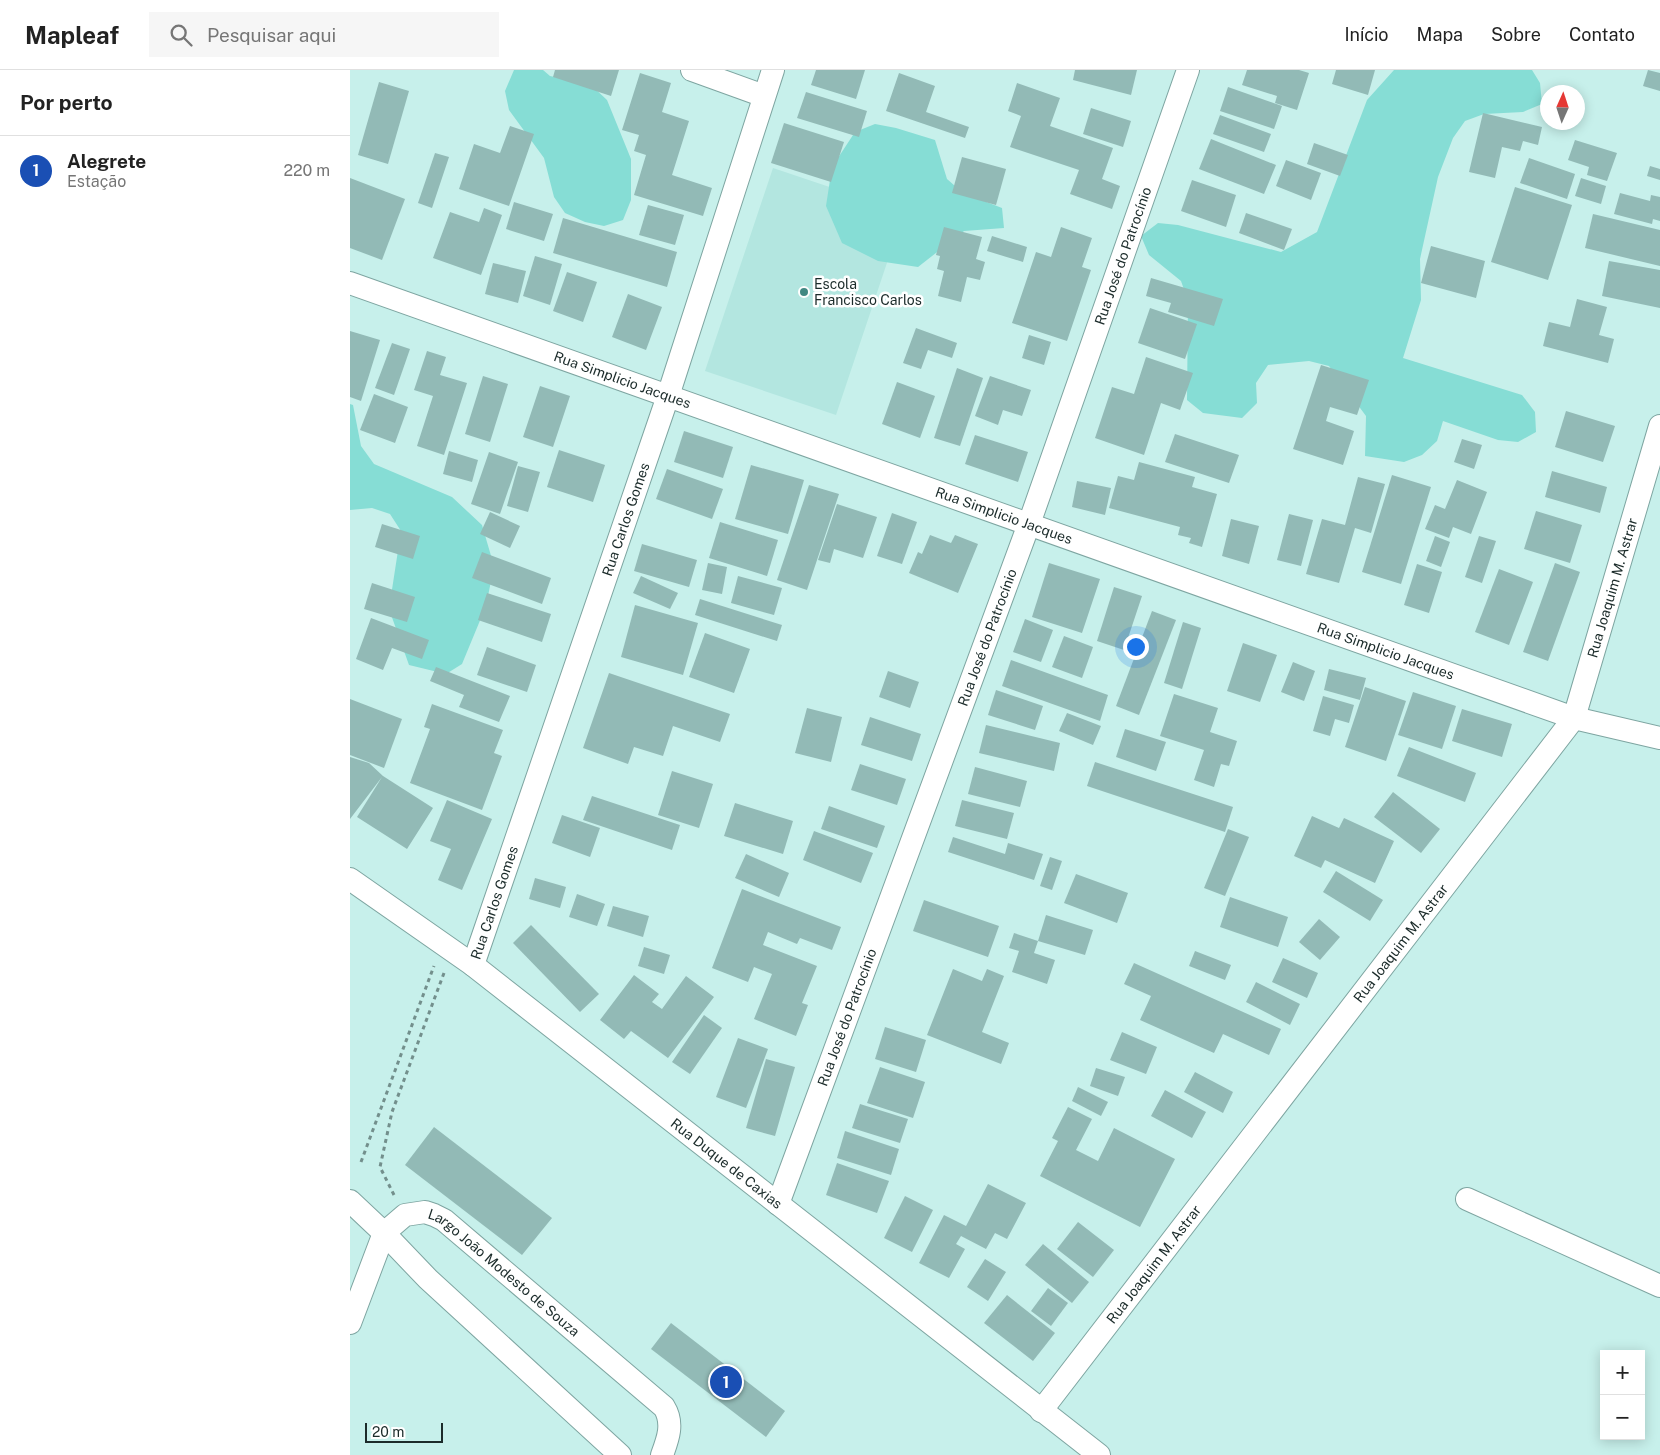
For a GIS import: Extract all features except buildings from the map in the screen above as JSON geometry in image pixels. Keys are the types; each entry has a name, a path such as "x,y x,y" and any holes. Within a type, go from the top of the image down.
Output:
{"street":[{"path":"692,70 764,96"},
{"name":"Rua Carlos Gomes","path":"473,965 668,396 772,70"},
{"name":"Rua José do Patrocínio","path":"778,1204 1029,524 1188,70"},
{"name":"Rua Simplicio Jacques","path":"350,283 1574,718 1660,738"},
{"name":"Rua Joaquim M. Astrar","path":"1041,1411 1574,718 1660,426"},
{"name":"Rua Duque de Caxias","path":"350,879 444,956 473,965 1099,1455"},
{"path":"1467,1199 1660,1286"},
{"path":"350,1201 428,1279 620,1455"},
{"name":"Largo João Modesto de Souza","path":"384,1233 405,1215 425,1212 444,1220 664,1407 670,1421 669,1436 662,1455"},
{"path":"350,1324 384,1233"}],"path":[{"path":"361,1162 444,956"},
{"path":"405,1215 380,1167 392,1112 444,956"}],"shaded area":[{"path":"514,70 543,70 550,76 591,85 607,100 631,159 631,200 623,220 604,226 585,222 565,213 554,197 544,158 509,110 505,91"},
{"path":"1394,70 1532,70 1540,83 1540,105 1523,112 1484,114 1465,121 1453,138 1438,177 1420,259 1421,300 1403,358 1522,395 1535,412 1536,432 1518,442 1498,440 1443,421 1437,441 1422,455 1404,462 1365,456 1366,416 1329,366 1309,361 1268,365 1256,383 1257,403 1242,418 1203,413 1187,400 1188,301 1181,281 1149,255 1141,236 1158,223 1178,225 1281,252 1317,232 1367,100"},
{"path":"875,124 896,128 935,140 947,179 963,193 1002,208 1004,228 964,231 918,267 878,261 842,243 826,206 832,167 855,132"},
{"name":"Escola Francisco Carlos","path":"773,168 904,212 836,415 705,371"},
{"path":"350,404 353,405 361,446 374,464 452,497 482,525 494,566 486,606 462,664 446,674 409,665 389,609 401,531 390,514 372,508 350,510"}],"place":[{"name":"Escola Francisco Carlos","path":"804,292"},
{"name":"Alegrete","path":"726,1382"}]}
